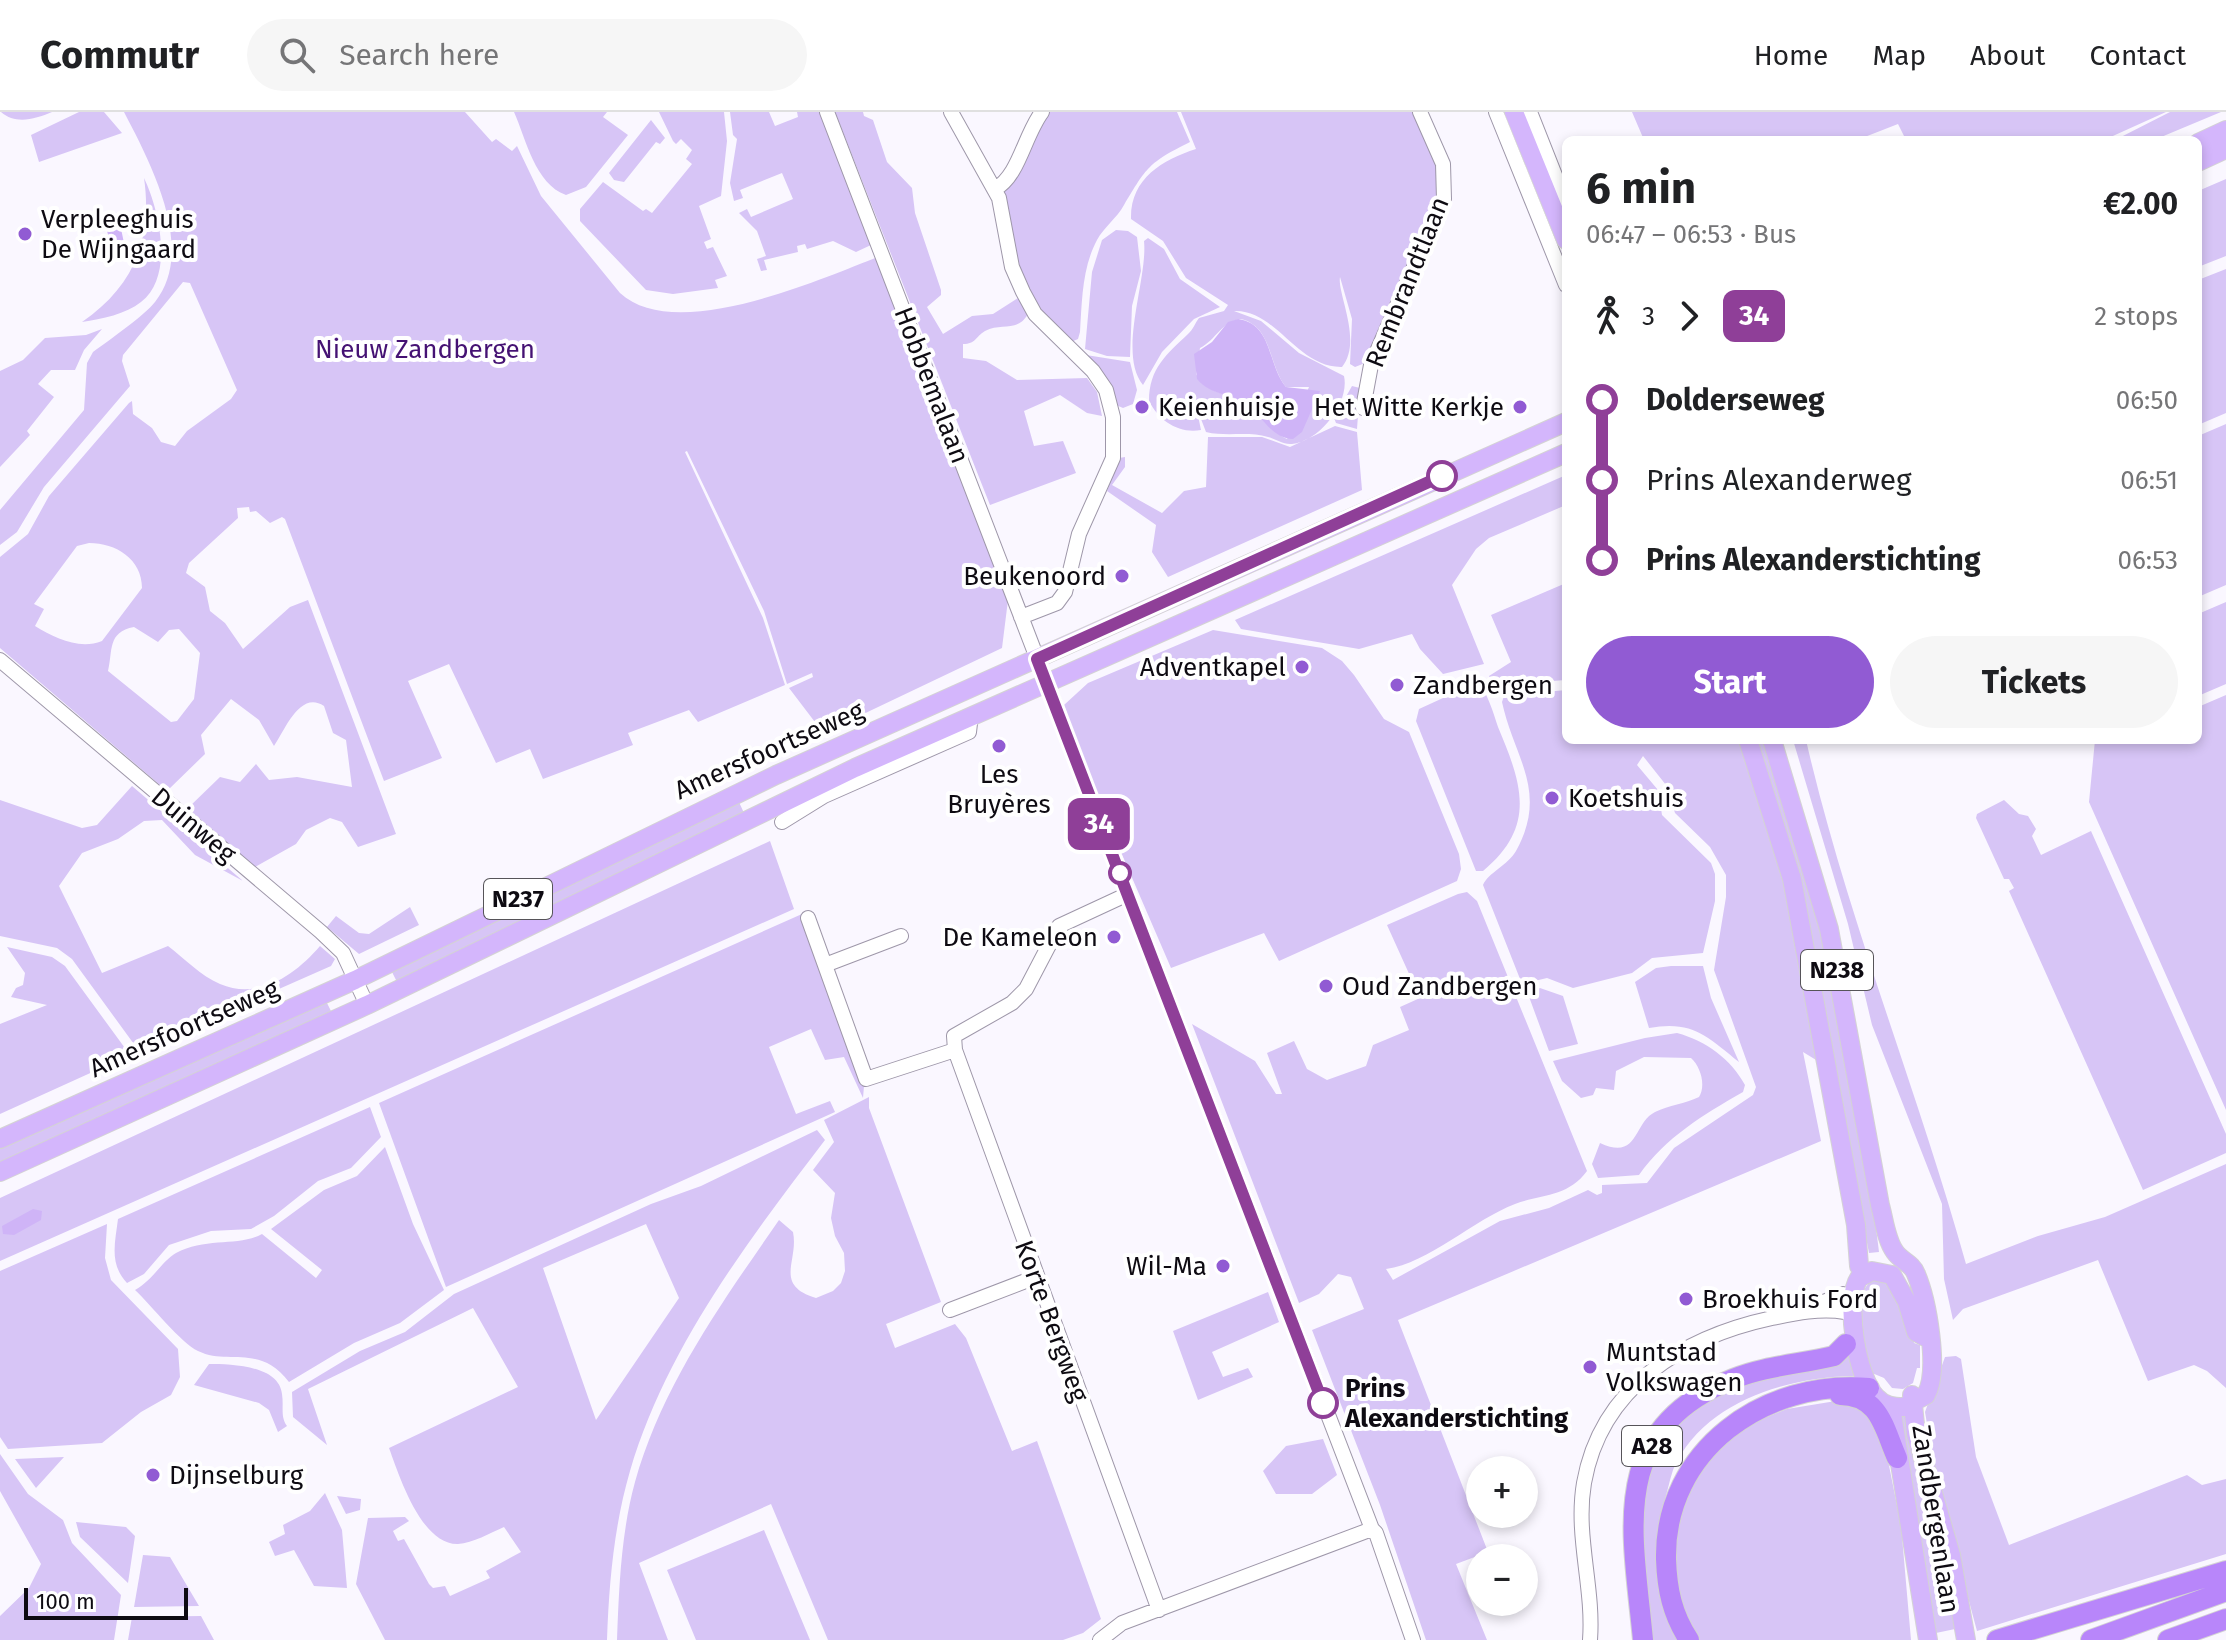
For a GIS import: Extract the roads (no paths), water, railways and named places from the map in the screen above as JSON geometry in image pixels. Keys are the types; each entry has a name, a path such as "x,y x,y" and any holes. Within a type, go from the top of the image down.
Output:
{"highway":[{"name":"A28","path":"1643,1640 1632,1521 1636,1483 1645,1457 1660,1434 1682,1408 1735,1377 1834,1356 1846,1344"},
{"name":"A28","path":"1689,1640 1670,1601 1666,1577 1667,1529 1677,1494 1698,1458 1719,1436 1750,1412 1784,1398 1867,1384"},
{"name":"A28","path":"1784,1398 1859,1397 1883,1419 1897,1458"},
{"path":"1997,1640 2226,1571"},
{"path":"2091,1640 2226,1591"},
{"path":"2168,1640 2226,1619"}],"main road":[{"path":"1514,112 1562,230"},
{"path":"2202,141 2226,130"},
{"path":"2202,160 2226,149"},
{"name":"Amersfoortseweg","path":"0,1139 355,980 668,824 1562,424"},
{"name":"Amersfoortseweg","path":"0,1172 367,1005 773,805 1562,455"},
{"name":"N238","path":"1749,744 1792,879 1864,1267 1895,1278 1916,1332 1926,1338"},
{"name":"N238","path":"1773,744 1829,929 1880,1205 1894,1260 1917,1275 1934,1376 1931,1387 1914,1401"},
{"path":"1846,1344 1849,1275 1864,1267 1894,1260"},
{"path":"1847,1306 1867,1384 1891,1407 1914,1401"},
{"path":"1867,1384 1876,1382 1893,1397 1914,1401"},
{"name":"Zandbergenlaan","path":"1914,1401 1921,1445 1951,1555 1966,1640"},
{"name":"Zandbergenlaan","path":"1891,1407 1927,1631"}],"street":[{"name":"Hobbemalaan","path":"827,112 1372,1529 1380,1542 1413,1640"},
{"path":"951,112 1002,206 1012,267 1023,292 1035,314 1075,351 1106,390 1115,440 1106,478 1079,534 1065,592 1057,603 1021,617"},
{"path":"995,189 1011,177 1022,145 1042,112"},
{"name":"Rembrandtlaan","path":"1363,408 1371,365 1444,199 1446,183 1443,164 1420,112"},
{"path":"1496,112 1562,275"},
{"path":"1530,112 1562,193"},
{"name":"Duinweg","path":"0,660 321,932 343,953 367,1005"},
{"name":"Amersfoortseweg","path":"782,822 824,796 969,732 971,715"},
{"path":"808,918 866,1079 955,1050 954,1036 1012,1003 1026,989 1059,926 1128,894"},
{"path":"825,965 901,936"},
{"name":"Korte Bergweg","path":"955,1050 1159,1610"},
{"path":"950,1310 1036,1277"},
{"path":"1590,1640 1591,1621 1582,1555 1584,1482 1596,1442 1617,1406 1646,1374 1680,1349 1728,1328 1803,1311 1847,1306"},
{"path":"1100,1640 1122,1623 1372,1529"}],"place":[{"name":"Verpleeghuis De Wijngaard","path":"25,234"},
{"name":"Keienhuisje","path":"1142,407"},
{"name":"Het Witte Kerkje","path":"1520,407"},
{"name":"Beukenoord","path":"1122,576"},
{"name":"Adventkapel","path":"1302,667"},
{"name":"Zandbergen","path":"1397,685"},
{"name":"Les Bruyères","path":"999,746"},
{"name":"Koetshuis","path":"1552,798"},
{"name":"De Kameleon","path":"1114,937"},
{"name":"Oud Zandbergen","path":"1326,986"},
{"name":"Wil-Ma","path":"1223,1266"},
{"name":"Broekhuis Ford","path":"1686,1299"},
{"name":"Muntstad Volkswagen","path":"1590,1367"},
{"name":"Prins Alexanderstichting","path":"1323,1403"},
{"name":"Dijnselburg","path":"153,1475"}],"park label":[{"name":"Nieuw Zandbergen","path":"425,349"}]}
